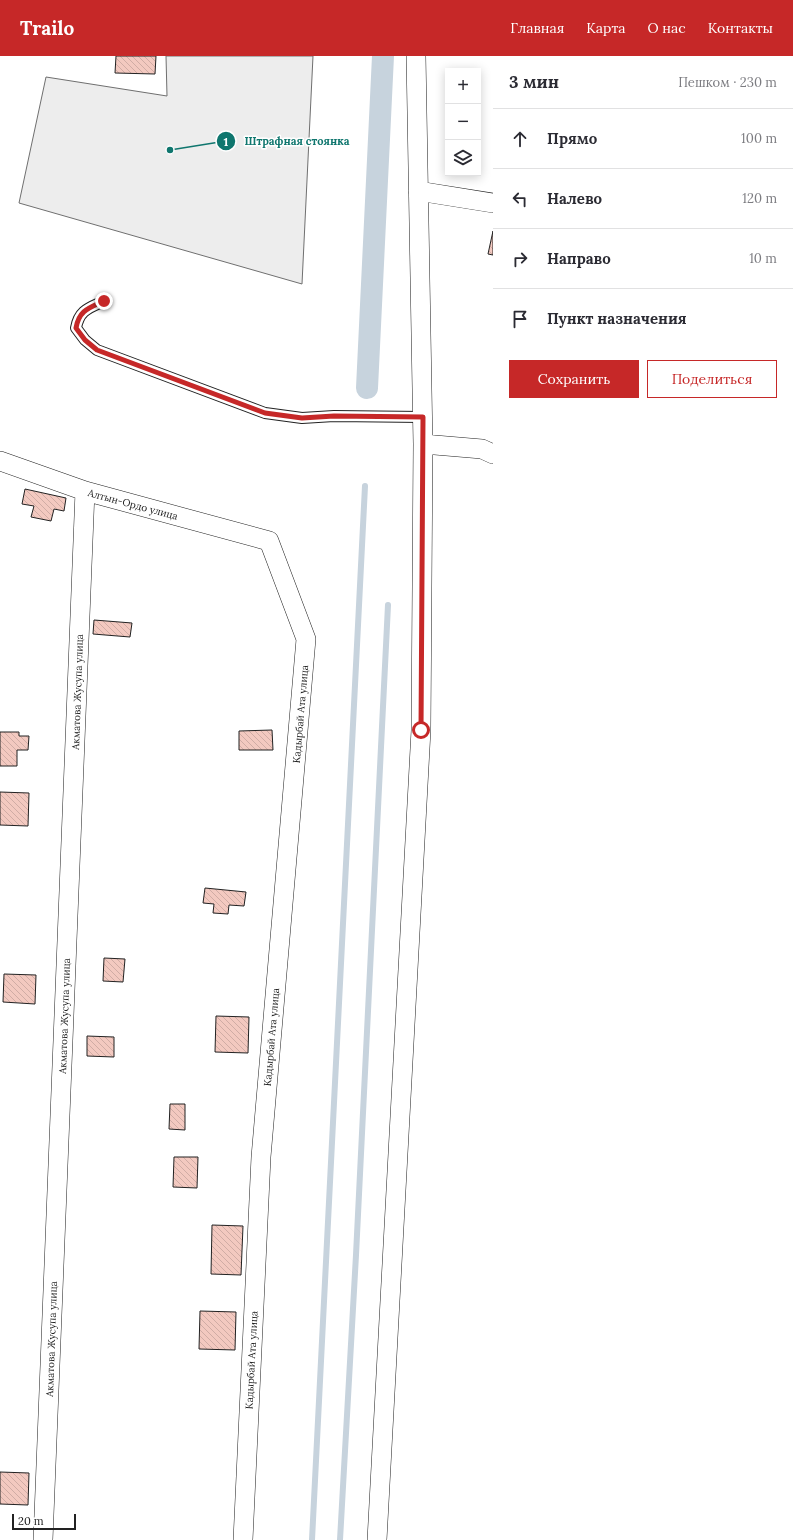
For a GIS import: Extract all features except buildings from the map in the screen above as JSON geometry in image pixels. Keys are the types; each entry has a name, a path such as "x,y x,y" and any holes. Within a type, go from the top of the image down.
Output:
{"street":[{"path":"377,1540 421,730 424,444 416,56"},
{"path":"418,191 493,203"},
{"path":"424,444 482,449 493,454"},
{"name":"Алтын-Ордо улица","path":"0,461 85,491 269,541"},
{"name":"Акматова Жусупа улица","path":"43,1540 85,491"},
{"name":"Кадырбай Ата улица","path":"243,1540 261,1157 306,640 269,541"}],"lane":[{"path":"104,301 86,309 80,315 76,328 85,340 97,350 265,413 302,418 334,416 423,417"}],"shaded area":[{"path":"166,56 313,56 302,284 19,203 46,77 167,96"}],"waterway":[{"path":"367,388 383,56"},
{"path":"312,1540 365,486"},
{"path":"340,1540 356,1255 388,605"}],"place":[{"name":"Штрафная стоянка","path":"170,150"}],"route":[{"path":"104,301 86,309 76,322 76,328 85,340 97,350 265,413 302,418 334,416 423,417 421,730"}]}
